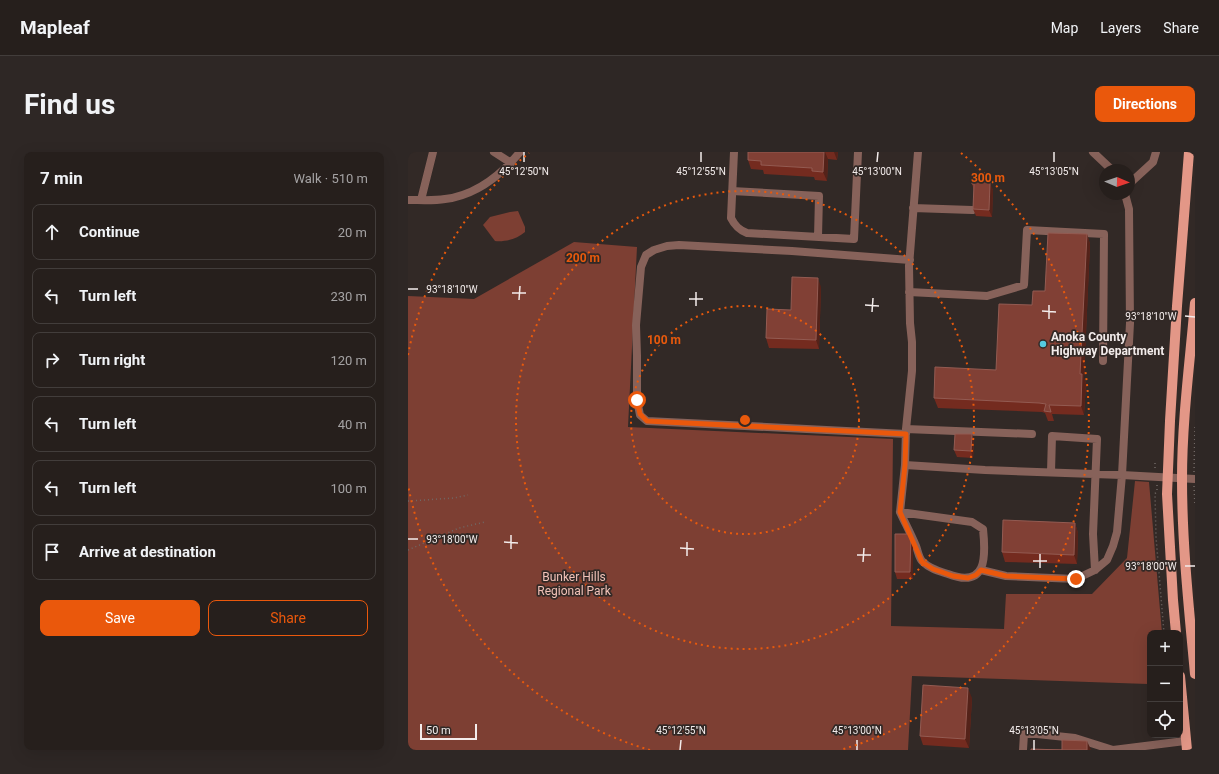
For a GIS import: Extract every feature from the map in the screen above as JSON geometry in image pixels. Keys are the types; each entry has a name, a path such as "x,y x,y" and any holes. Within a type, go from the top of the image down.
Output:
{"main road":[{"path":"1176,630 1171,576 1167,494 1168,456 1181,247 1189,152"},
{"path":"1195,303 1185,414 1182,478 1185,563 1195,674"},
{"path":"1182,702 1186,745"}],"street":[{"path":"421,200 433,152"},
{"path":"494,152 511,163"},
{"path":"408,200 445,199 469,193 496,177 520,152"},
{"path":"734,152 731,218 735,226 740,231 747,234 854,239 858,152"},
{"path":"900,512 972,522 983,530 984,560 981,570 976,575 968,578 946,574 933,569 922,562 900,512 905,465 912,353 909,292 913,208 918,152"},
{"path":"1093,152 1106,164"},
{"path":"1135,178 1153,162 1156,152"},
{"path":"732,191 819,196 818,237"},
{"path":"981,570 1006,576 1076,579 1095,570 1107,560 1113,546 1117,532 1122,475 1130,322 1129,209 1127,200"},
{"path":"913,208 972,210"},
{"path":"909,292 987,296 1024,285 1027,230 1104,234 1103,361"},
{"path":"910,260 792,251 679,245 666,246 654,250 646,255 641,267 636,325 637,400 640,414 647,421 906,431 1032,434"},
{"path":"1051,472 1052,436 1097,438 1093,534 1095,570"},
{"path":"905,465 1195,479"},
{"path":"1023,750 1024,734 1076,738 1114,750 1186,745"}],"path":[{"path":"1194,468 1195,426"},
{"path":"1194,489 1195,506"},
{"path":"1157,490 1156,537 1164,630"},
{"path":"408,501 468,496"},
{"path":"408,550 459,528 485,522"}],"green space":[{"path":"518,211 525,227 525,232 511,240 495,241 483,225 490,217"},
{"name":"Bunker Hills Regional Park","path":"574,242 637,247 628,427 893,439 891,626 1004,629 1006,594 1092,594 1127,558 1135,481 1149,482 1162,630 1147,630 1147,684 912,676 908,750 408,750 408,296 474,299"}],"building":[{"path":"748,152 824,152 823,172 812,171 812,168 761,165 761,161 748,160"},
{"path":"975,175 986,176 986,183 990,183 989,210 973,209 974,184 972,184 972,179 975,179"},
{"name":"Anoka County Highway Department","path":"1048,233 1087,234 1080,374 1082,374 1081,406 1049,405 1051,412 1044,411 1046,404 1039,403 934,398 935,367 996,370 999,304 1032,305 1033,291 1045,291"},
{"path":"792,277 818,278 816,340 766,338 767,309 791,310"},
{"path":"955,434 972,434 971,451 954,450"},
{"path":"1003,520 1075,523 1074,555 1002,552"},
{"path":"895,534 911,534 910,572 895,572"},
{"path":"923,685 968,688 965,739 920,736"},
{"path":"1062,740 1087,741 1087,750 1062,750"},
{"path":"1031,749 1062,750 1031,750"}],"place":[{"name":"Anoka County Highway Department","path":"1043,344"}],"route":[{"path":"637,400 640,414 647,421 897,435 906,434 905,465 900,512 922,562 933,569 953,576 968,578 976,575 981,570 1006,576 1076,579"}]}
